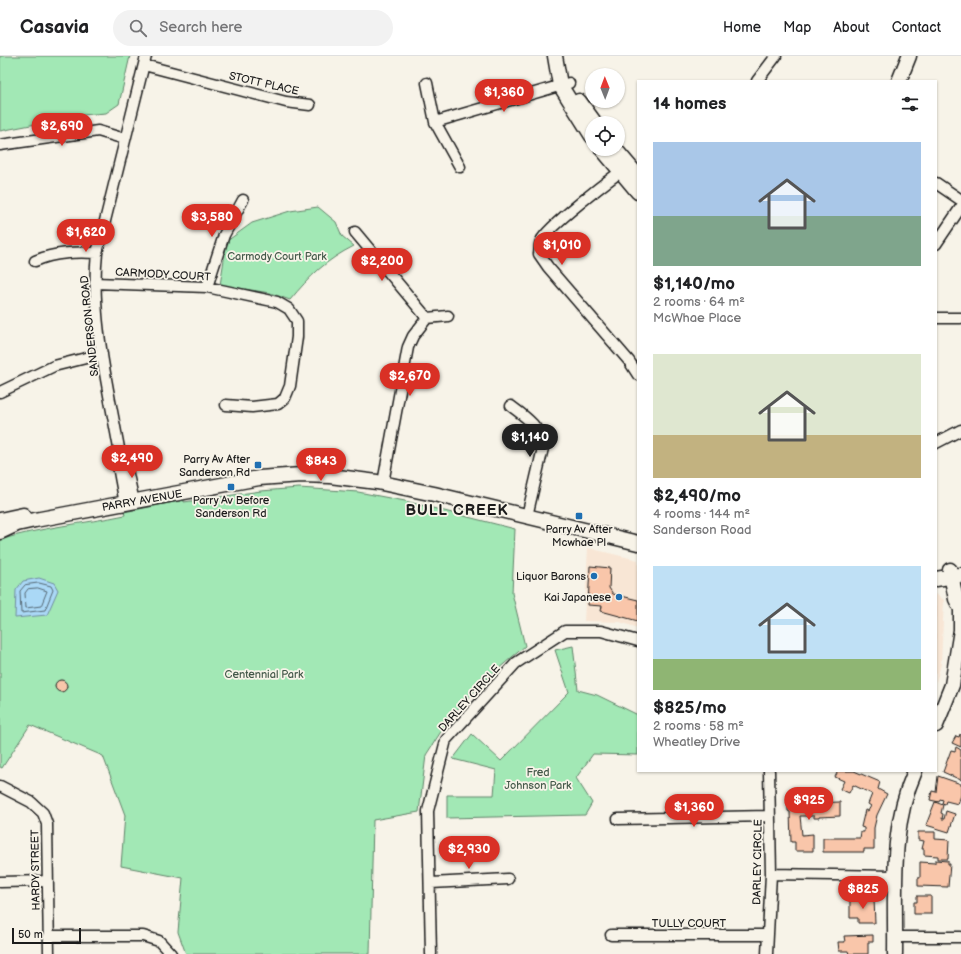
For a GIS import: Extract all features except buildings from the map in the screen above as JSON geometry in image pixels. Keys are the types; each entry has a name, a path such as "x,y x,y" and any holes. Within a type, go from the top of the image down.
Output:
{"main road":[{"path":"555,56 565,84 585,123"},
{"path":"562,56 565,84 590,116"},
{"path":"899,80 909,56"},
{"path":"610,156 629,172"},
{"path":"619,156 637,190"},
{"name":"PARRY AVENUE","path":"0,520 237,482 283,476 330,476 383,479 528,513 637,536"},
{"name":"PARRY AVENUE","path":"0,532 17,524 129,499"},
{"name":"PARRY AVENUE","path":"528,513 637,543"},
{"path":"937,572 957,572"},
{"path":"937,579 957,572"},
{"path":"937,722 952,685 958,653 961,609 956,600 957,572"},
{"path":"895,954 894,876 896,845 901,815 915,772"}],"street":[{"path":"758,80 776,56"},
{"name":"STOTT PLACE","path":"145,60 286,102 310,105"},
{"name":"SANDERSON ROAD","path":"129,499 118,466 120,454 102,354 95,283 97,253 145,60"},
{"path":"427,83 435,122 460,167"},
{"path":"435,122 565,84"},
{"path":"0,145 98,131 125,139"},
{"path":"629,172 557,224 541,241 539,254 548,267 629,361 637,373"},
{"path":"937,184 961,200"},
{"path":"207,287 224,236 243,200"},
{"path":"937,243 961,207"},
{"path":"355,232 427,318"},
{"path":"35,260 50,254 79,252 97,253"},
{"name":"CARMODY COURT","path":"95,283 207,287 277,302 289,309 296,321 296,356 290,386 285,398 278,404 252,407 226,404"},
{"path":"383,479 408,347 413,336 427,318 448,316"},
{"path":"937,318 961,318"},
{"path":"0,392 54,366 102,354"},
{"path":"511,406 530,420 543,440 543,448 528,513"},
{"path":"937,442 961,430"},
{"name":"DARLEY CIRCLE","path":"431,954 431,883 428,811 446,740 516,663 565,631 601,631 637,641"},
{"name":"DARLEY CIRCLE","path":"767,954 771,874 770,772"},
{"name":"HARDY STREET","path":"0,786 31,802 43,813 47,824 49,954"},
{"path":"618,819 770,816"},
{"path":"771,874 894,876"},
{"path":"431,883 508,879"},
{"path":"0,882 48,881"},
{"name":"TULLY COURT","path":"611,935 767,935"},
{"path":"48,936 143,936 159,941 171,954"},
{"path":"895,937 961,937"}],"shaded area":[{"path":"588,548 637,560 637,628 620,622 584,621"},
{"path":"937,595 944,600 941,664 937,679"}],"green space":[{"path":"0,56 130,56 119,104 106,113 82,115 0,131"},
{"name":"Carmody Court Park","path":"318,207 336,222 342,236 354,246 344,251 319,269 304,283 290,300 270,293 220,285 227,241 252,223 290,211"},
{"name":"Centennial Park","path":"299,488 358,492 405,501 515,529 512,593 525,646 483,682 451,716 426,755 419,812 373,820 370,954 186,954 178,932 183,878 121,866 125,815 103,756 30,725 2,768 0,767 0,540 46,529 125,515 124,512 184,500 184,502 261,491"},
{"name":"Fred Johnson Park","path":"573,646 578,690 597,695 637,715 637,755 593,754 576,778 592,803 585,815 447,818 447,795 494,795 496,770 453,759 472,734 501,761 569,692 555,650"}],"water":[{"path":"39,578 54,583 58,590 47,615 15,618 16,590 23,581"}],"place":[{"name":"Parry Av After Sanderson Rd","path":"258,465"},
{"name":"Parry Av Before Sanderson Rd","path":"231,487"},
{"name":"Parry Av After Mcwhae Pl","path":"579,516"},
{"name":"Liquor Barons","path":"594,576"},
{"name":"Kai Japanese","path":"619,597"}],"district":[{"name":"BULL CREEK","path":"457,510"}]}
